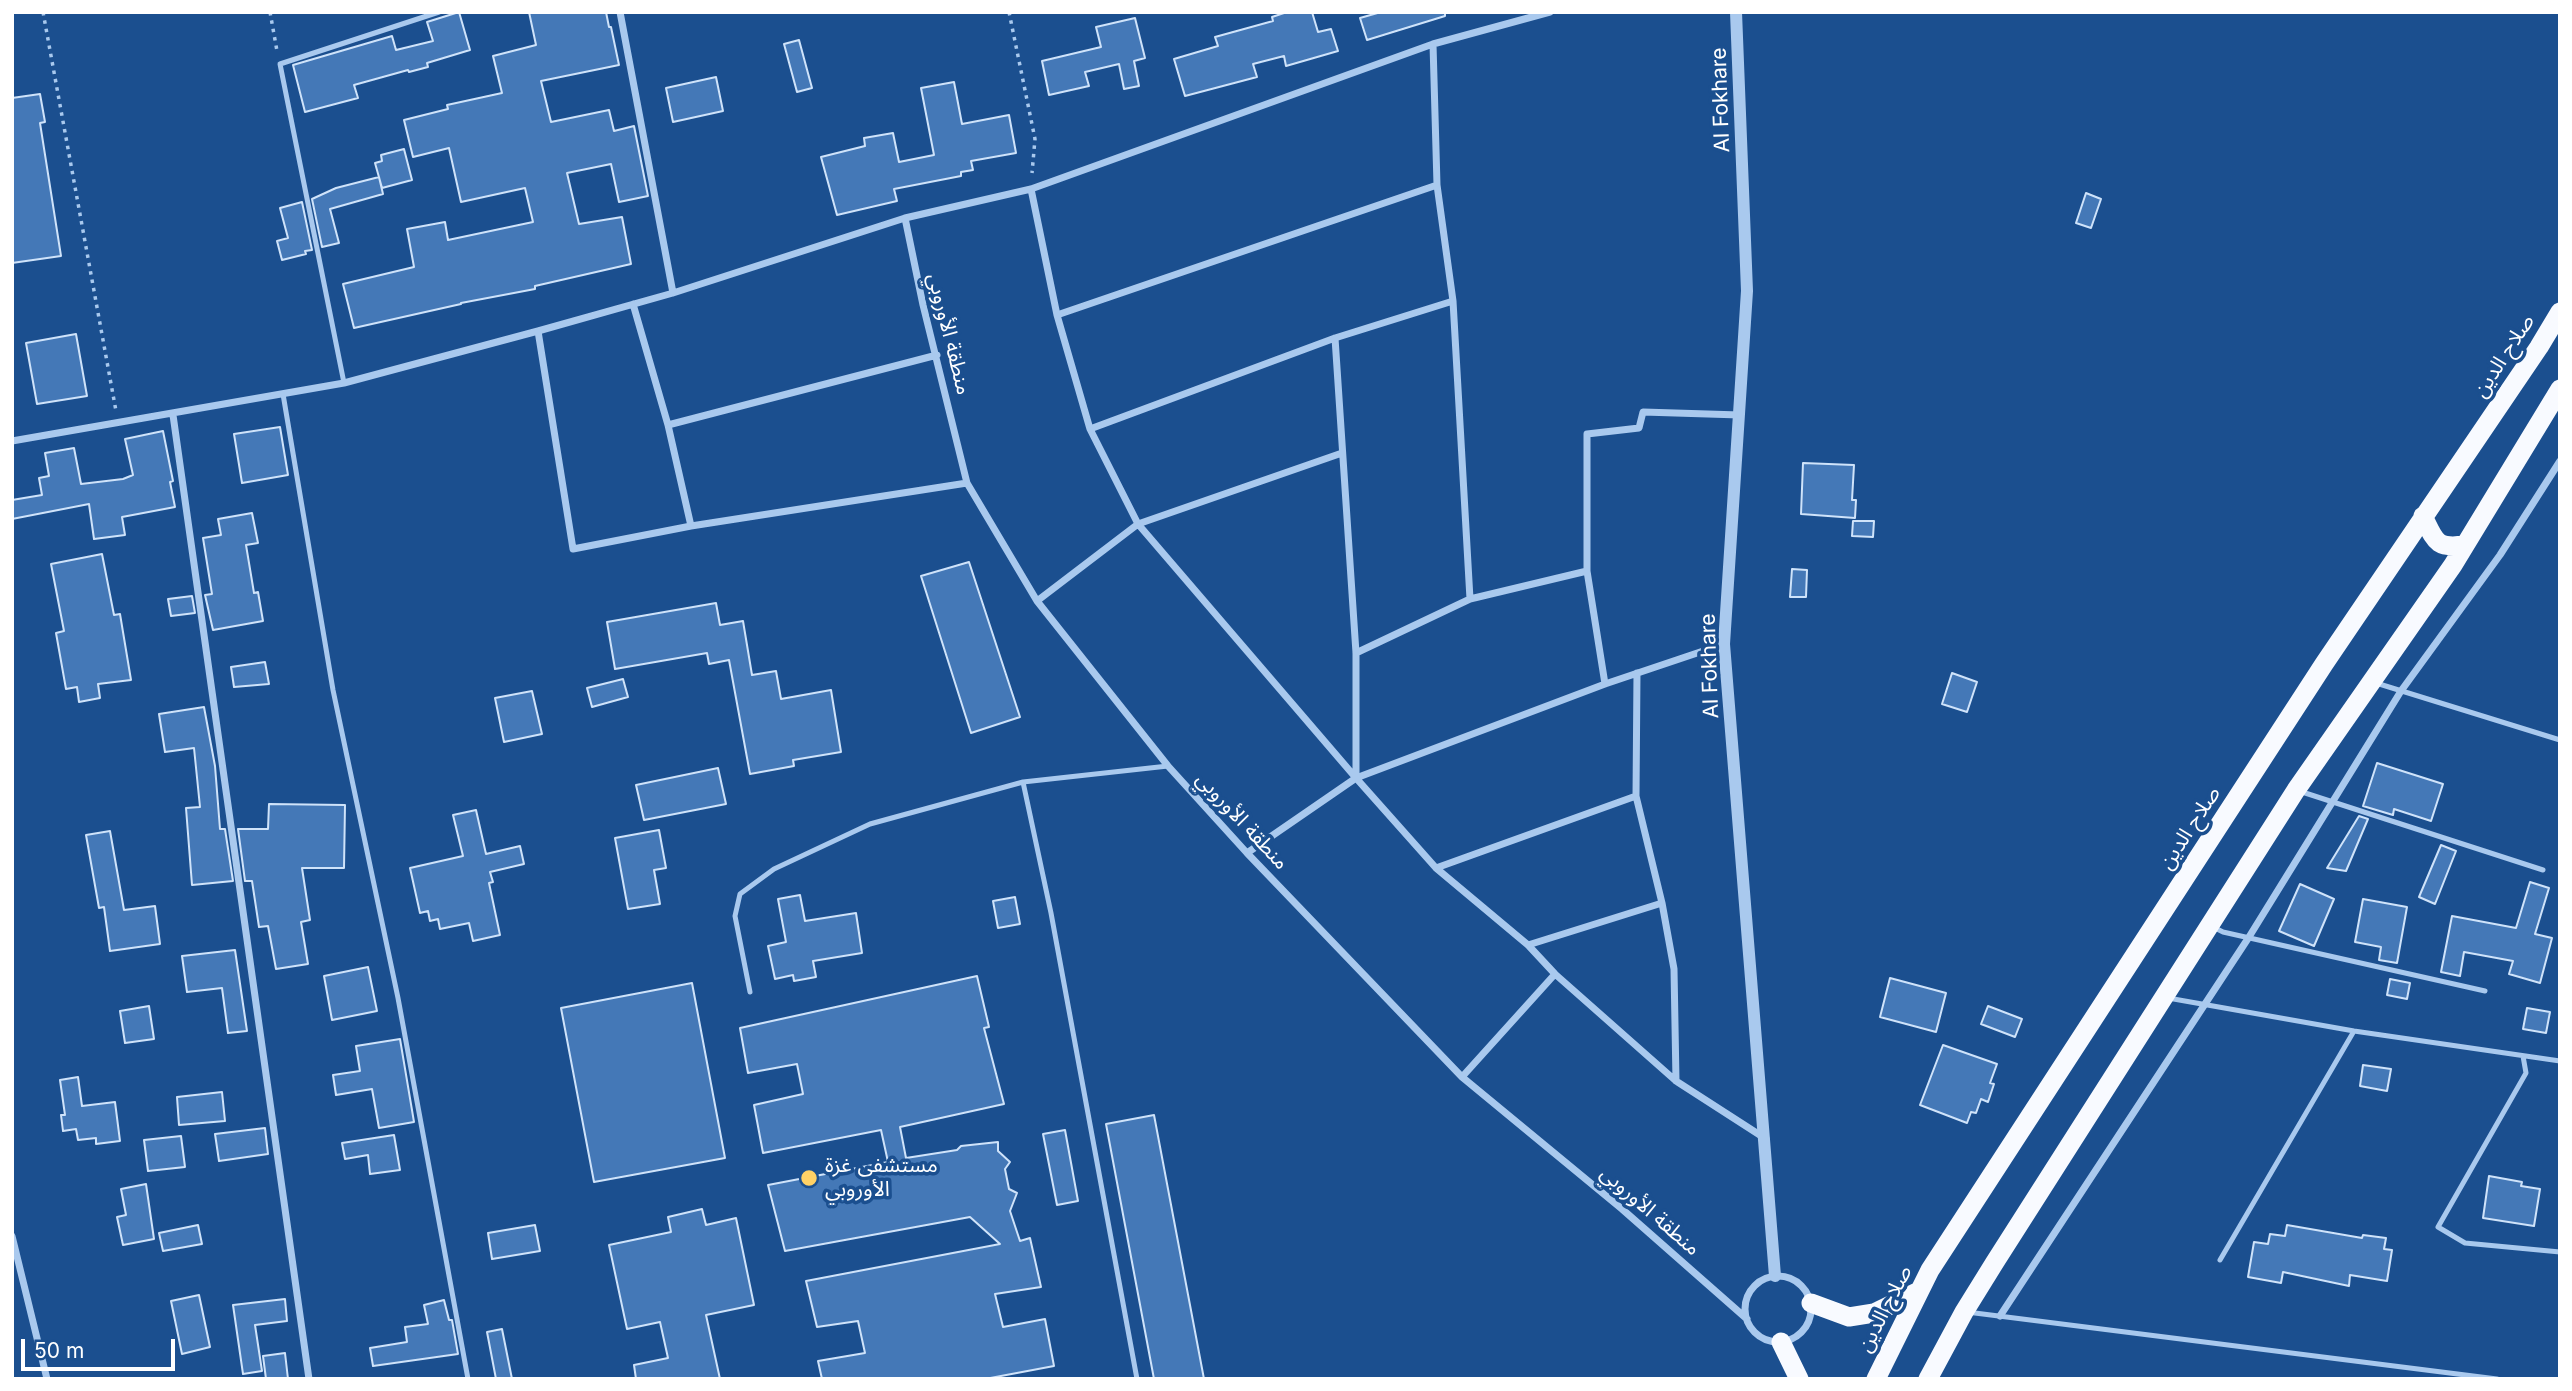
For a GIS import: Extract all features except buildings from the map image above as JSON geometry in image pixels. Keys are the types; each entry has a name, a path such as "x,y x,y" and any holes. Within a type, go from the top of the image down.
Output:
{"highway":[{"name":"صلاح الدين","path":"1875,1379 1938,1259 2246,785 2560,312"},
{"path":"1928,1379 1964,1312 2296,790 2464,545 2560,389"},
{"path":"2423,516 2436,542 2448,548 2464,545"},
{"path":"1811,1303 1849,1317 1874,1313 1919,1291"},
{"path":"1781,1342 1799,1379"}],"street":[{"path":"620,12 674,293"},
{"path":"12,441 344,383 538,331 674,293 905,218 1031,189 1433,44 1550,12"},
{"name":"Al Fokhare","path":"1736,12 1747,291 1724,644 1775,1276"},
{"path":"1433,44 1437,185 1453,301 1470,599"},
{"path":"1057,315 1437,185"},
{"path":"1031,189 1057,315 1090,429 1139,524 1436,868 1528,945 1555,974 1676,1081 1766,1139"},
{"name":"منطقة الأوروبي","path":"905,218 923,305 967,483 1037,601 1168,766 1247,853 1462,1077 1622,1209 1747,1319"},
{"path":"1090,429 1335,338 1453,301"},
{"path":"633,304 668,425 691,527"},
{"path":"538,331 573,549 691,527 967,483"},
{"path":"1335,338 1356,653 1356,778"},
{"path":"668,425 937,355"},
{"path":"1605,684 1587,571 1587,434 1640,428 1643,412 1740,415"},
{"path":"173,415 309,1379"},
{"path":"1037,601 1139,524 1342,453"},
{"path":"2000,1316 2249,937 2401,691 2500,555 2560,461"},
{"path":"1356,653 1470,599 1587,571"},
{"path":"1247,853 1356,778 1605,684 1724,644"},
{"path":"1637,673 1636,796 1662,903 1674,969 1676,1081"},
{"path":"1436,868 1636,796"},
{"path":"1528,945 1662,903"},
{"path":"1462,1077 1555,974"},
{"path":"12,1236 47,1379"},
{"path":"1775,1276 1800,1284 1811,1303 1811,1314 1801,1333 1781,1342 1760,1336 1747,1319 1747,1298 1752,1289 1760,1281 1775,1276"}],"lane":[{"path":"344,383 280,64 439,12"},
{"path":"283,394 333,690 398,998 468,1379"},
{"path":"2370,681 2560,740"},
{"path":"750,992 734,916 740,894 774,870 870,824 1023,782 1168,766"},
{"path":"1023,782 1054,927 1138,1379"},
{"path":"2296,790 2543,870"},
{"path":"2211,925 2223,932 2485,990"},
{"path":"2165,997 2354,1031 2560,1061"},
{"path":"2220,1260 2354,1031"},
{"path":"2524,1056 2526,1073 2438,1227 2465,1243 2560,1252"},
{"path":"1964,1312 2497,1379"}],"path":[{"path":"43,12 118,423"},
{"path":"270,12 280,64"},
{"path":"1009,12 1035,139 1031,189"}],"place":[{"name":"مستشفى غزة الأوروبي","path":"809,1178"}]}
